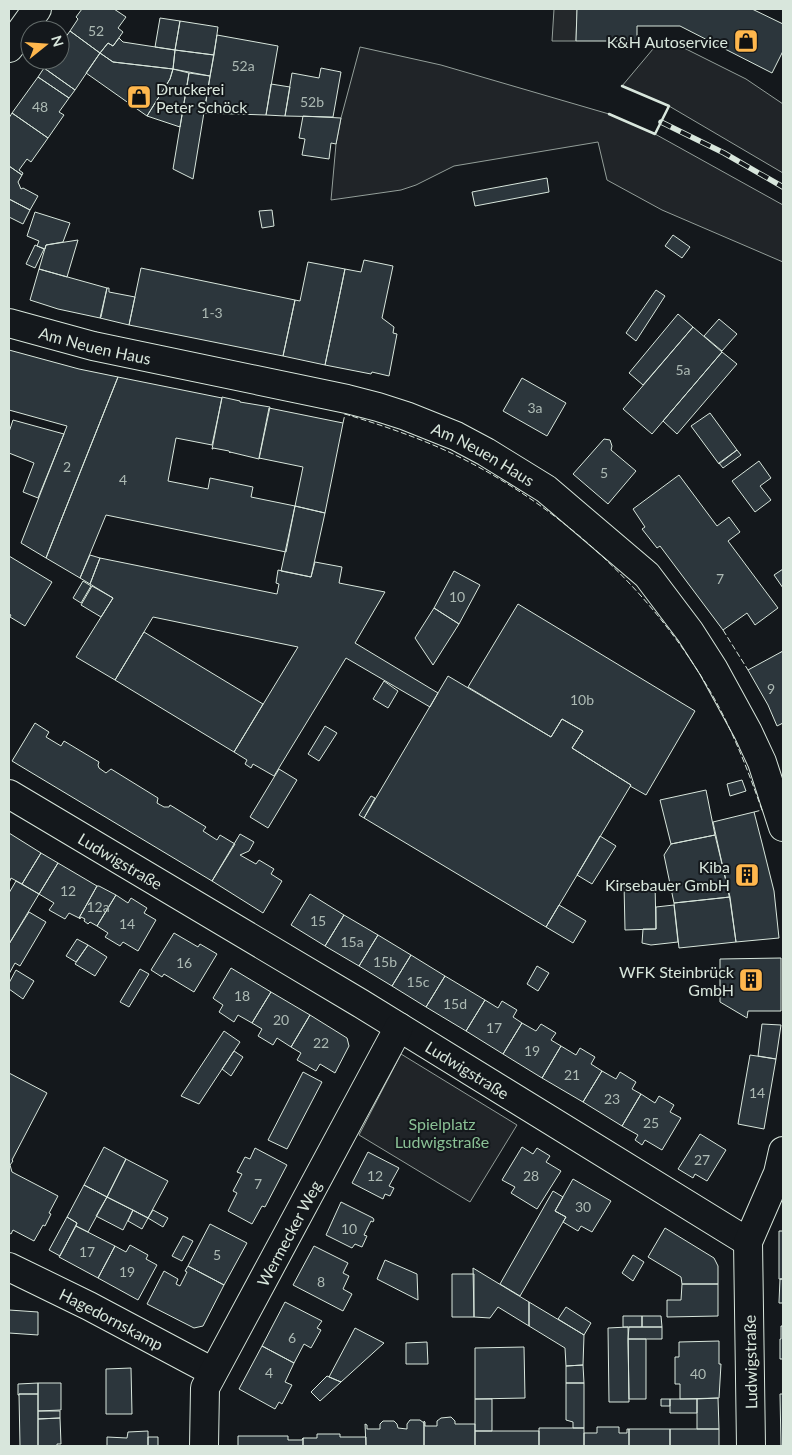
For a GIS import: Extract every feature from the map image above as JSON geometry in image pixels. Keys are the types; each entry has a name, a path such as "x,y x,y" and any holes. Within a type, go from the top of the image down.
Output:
{"street":[{"path":"9,48 38,9"},
{"name":"Am Neuen Haus","path":"9,323 93,346 378,407 456,436 546,489 647,575 690,632 713,668 748,732 762,762 783,827"},
{"name":"Ludwigstraße","path":"9,794 399,1027 748,1242 751,1446"},
{"name":"Wermecker Weg","path":"204,1446 205,1388 399,1027"},
{"path":"748,1242 778,1173 783,1151"},
{"name":"Hagedornskamp","path":"9,1267 213,1372"}],"green space":[{"path":"678,45 746,79 783,104 783,173 669,106 622,86 653,49"},
{"path":"360,47 441,65 609,114 655,134 783,205 783,262 662,210 607,180 598,142 454,166 416,185 401,190 331,200 336,144"},
{"name":"Spielplatz Ludwigstraße","path":"401,1054 517,1125 470,1202 359,1135"}],"shaded area":[{"path":"554,9 577,9 576,41 552,41"}],"building":[{"path":"82,9 114,9 126,17 118,28 123,32 113,46 108,43 100,53 70,31 78,19 76,17"},
{"name":"K&H Autoservice","path":"577,9 752,9 783,24 783,51 772,73 680,26 637,26 637,41 576,41"},
{"path":"160,18 180,21 175,50 155,47"},
{"path":"180,21 218,27 214,55 175,50"},
{"path":"70,31 100,53 75,90 47,70 70,70"},
{"path":"217,35 278,46 266,115 204,113"},
{"path":"119,38 123,42 175,50 173,69 113,62 100,53 108,43 113,46"},
{"path":"175,50 214,55 210,76 173,69"},
{"name":"Druckerei Peter Schöck","path":"100,53 113,62 173,69 170,79 147,116 86,73"},
{"path":"321,68 341,72 333,117 285,116 292,73 319,78"},
{"path":"173,69 189,73 180,127 147,116 170,79"},
{"path":"43,70 47,70 75,90 69,98 38,77"},
{"path":"189,73 210,76 193,179 173,169"},
{"path":"38,77 69,98 59,112 64,115 48,138 12,113"},
{"path":"271,84 290,87 285,116 266,115"},
{"path":"12,113 48,138 31,162 27,159 19,170 23,173 22,175 9,166 9,118"},
{"path":"303,116 341,118 336,144 331,143 329,159 302,155 305,139 299,138"},
{"path":"9,166 22,175 18,182 21,189 23,188 38,196 30,210 9,199"},
{"path":"547,178 549,192 475,206 472,192"},
{"path":"9,199 30,210 23,224 9,217"},
{"path":"272,210 274,226 262,228 259,211"},
{"path":"35,212 70,223 63,242 46,245 45,249 37,246 39,241 27,236"},
{"path":"673,235 690,247 682,258 665,246"},
{"path":"78,240 67,277 39,269 46,245"},
{"path":"35,245 44,249 35,268 26,264"},
{"path":"364,260 393,266 382,318 394,327 393,333 397,334 389,376 325,365 345,269 361,272"},
{"path":"308,262 345,269 325,365 283,356 295,300 300,301"},
{"path":"141,268 295,300 283,356 129,325"},
{"path":"39,269 107,288 101,317 58,309 30,300"},
{"path":"107,288 109,288 109,292 135,297 129,325 100,318"},
{"path":"656,290 665,296 636,341 626,333"},
{"path":"678,314 693,327 643,385 629,373"},
{"path":"719,319 737,334 722,351 704,336"},
{"path":"693,327 722,352 652,434 623,409"},
{"path":"9,350 79,369 118,377 46,558 21,543 67,426 9,410"},
{"path":"722,352 737,364 677,434 663,421"},
{"path":"118,377 222,398 212,445 176,438 168,481 208,489 210,478 253,487 251,497 295,506 286,552 106,515 80,578 46,558"},
{"path":"522,378 566,403 547,436 503,411"},
{"path":"222,397 270,407 259,459 230,453 229,451 212,449"},
{"path":"269,408 343,423 325,513 295,506 303,467 259,458"},
{"path":"710,413 737,450 719,464 691,426"},
{"path":"13,420 64,434 38,498 23,492 34,463 9,453 9,432"},
{"path":"604,439 610,440 611,450 636,471 608,504 573,474"},
{"path":"737,450 741,455 723,468 719,463"},
{"path":"759,461 771,478 760,486 771,500 755,512 732,481"},
{"path":"679,475 717,526 729,517 740,532 728,541 778,608 755,625 747,613 723,630 660,546 657,548 642,529 645,527 633,509"},
{"path":"295,506 325,513 311,577 281,571"},
{"path":"90,555 100,558 90,584 80,578"},
{"path":"9,556 52,582 25,626 10,617 11,615 9,614"},
{"path":"100,558 277,594 279,584 276,583 278,570 311,577 315,562 342,567 339,583 385,592 355,643 438,693 430,707 346,658 274,776 253,764 251,768 245,764 247,760 234,752 298,647 153,617 115,680 76,657 113,598 90,584"},
{"path":"783,569 783,588 774,575"},
{"path":"454,571 480,585 459,624 434,608"},
{"path":"83,581 91,586 81,603 73,598"},
{"path":"92,586 113,598 101,617 81,605"},
{"path":"518,604 695,711 646,795 572,748 583,731 562,719 551,737 468,687"},
{"path":"434,608 459,624 433,665 415,638"},
{"path":"144,632 263,704 234,752 115,680"},
{"path":"783,651 783,723 777,726 768,705 748,670"},
{"path":"448,676 551,737 562,719 583,731 572,748 631,785 546,927 364,818"},
{"path":"384,681 398,691 388,708 373,699"},
{"path":"35,723 49,732 46,737 61,746 64,741 99,762 99,768 106,773 111,769 158,798 157,803 164,807 169,807 170,805 206,827 203,831 217,840 220,835 235,844 212,881 12,761"},
{"path":"325,726 337,733 319,761 308,754"},
{"path":"279,769 297,780 268,828 250,817"},
{"path":"742,780 746,791 730,796 727,784"},
{"path":"706,790 715,835 671,844 660,800"},
{"path":"371,796 375,798 364,818 359,815"},
{"name":"Kiba Kirsebauer GmbH","path":"754,812 774,891 779,938 736,942 730,900 713,822"},
{"path":"9,833 41,853 22,884 11,878 9,883"},
{"path":"240,834 254,842 249,851 240,855 256,864 259,860 274,869 271,874 282,881 263,913 212,881"},
{"path":"715,835 730,897 674,903 664,855 671,844"},
{"path":"600,836 616,846 592,884 577,875"},
{"path":"41,853 58,863 39,894 22,884"},
{"path":"58,863 97,886 79,918 69,913 65,919 49,910 54,903 39,894"},
{"path":"16,881 39,894 9,944 9,893"},
{"path":"655,883 656,929 625,930 624,884"},
{"path":"97,886 116,895 97,926 90,922 88,924 84,921 85,919 79,918"},
{"path":"310,894 344,915 325,946 291,925"},
{"path":"116,895 128,903 131,898 147,908 144,913 156,920 138,951 123,942 120,946 105,937 108,933 97,926"},
{"path":"730,897 736,942 679,948 674,903"},
{"path":"559,905 586,921 573,943 546,927"},
{"path":"674,905 678,942 651,945 642,943 643,929 656,929 656,907"},
{"path":"29,912 46,922 20,966 15,963 9,974 9,944"},
{"path":"344,915 378,935 359,966 325,946"},
{"path":"174,933 198,947 200,944 217,954 194,992 164,974 162,977 151,970"},
{"path":"378,935 411,955 392,986 359,966"},
{"path":"77,939 88,945 76,962 66,956"},
{"path":"88,945 107,957 95,976 75,964"},
{"path":"411,955 445,976 426,1007 392,986"},
{"name":"WFK Steinbrück GmbH","path":"781,958 781,1011 748,1011 747,1018 720,1002 720,959"},
{"path":"537,966 549,973 538,991 527,984"},
{"path":"231,968 271,992 252,1023 238,1015 234,1022 219,1012 223,1005 213,998"},
{"path":"140,969 149,974 129,1007 120,1002"},
{"path":"16,970 34,981 23,999 9,989 9,983"},
{"path":"445,976 485,1000 466,1031 426,1007"},
{"path":"271,992 310,1015 291,1047 277,1038 273,1045 258,1036 262,1029 252,1023"},
{"path":"485,1000 498,1008 502,1001 517,1010 513,1017 522,1023 503,1054 466,1031"},
{"path":"310,1015 347,1038 349,1046 335,1073 320,1064 316,1071 297,1060 301,1053 291,1047"},
{"path":"522,1023 536,1031 541,1024 556,1033 551,1040 561,1046 542,1078 503,1054"},
{"path":"762,1024 781,1025 776,1059 758,1056"},
{"path":"224,1031 240,1042 199,1104 181,1096"},
{"path":"561,1046 576,1055 580,1048 595,1057 591,1064 602,1071 583,1102 542,1078"},
{"path":"234,1051 243,1057 231,1076 222,1069"},
{"path":"750,1055 776,1059 764,1129 738,1124"},
{"path":"602,1071 616,1079 620,1072 636,1082 632,1089 641,1094 622,1126 583,1102"},
{"path":"303,1072 322,1082 287,1149 268,1140"},
{"path":"9,1073 47,1093 10,1165 12,1172 58,1196 45,1226 43,1225 34,1241 13,1230 11,1234 9,1233"},
{"path":"641,1094 655,1103 659,1096 674,1105 670,1112 681,1118 662,1150 645,1140 642,1145 635,1140 638,1135 622,1126"},
{"path":"700,1134 726,1150 707,1181 695,1174 693,1178 678,1169"},
{"path":"104,1147 126,1159 107,1197 84,1185"},
{"path":"522,1147 533,1154 537,1148 550,1156 546,1162 561,1171 537,1209 511,1193 515,1187 502,1180"},
{"path":"255,1148 287,1165 265,1207 262,1206 252,1224 228,1211 237,1193 233,1191 242,1174 237,1172 245,1157 250,1159"},
{"path":"368,1152 399,1168 389,1186 394,1188 390,1196 385,1194 383,1199 352,1183"},
{"path":"126,1159 168,1181 148,1218 107,1197"},
{"path":"573,1179 611,1201 592,1232 581,1226 578,1231 563,1222 566,1217 555,1211"},
{"path":"84,1185 107,1197 88,1232 76,1226 77,1223 67,1217"},
{"path":"553,1191 563,1197 555,1211 566,1217 520,1296 500,1284"},
{"path":"107,1197 133,1210 123,1230 96,1216"},
{"path":"341,1202 374,1220 373,1222 371,1221 364,1235 367,1236 362,1247 355,1244 352,1248 326,1235"},
{"path":"133,1210 148,1218 142,1229 128,1221"},
{"path":"153,1210 168,1218 163,1227 148,1218"},
{"path":"67,1217 77,1223 60,1256 49,1250"},
{"path":"210,1224 247,1243 224,1285 188,1266"},
{"path":"76,1226 115,1246 98,1278 59,1257"},
{"path":"665,1228 714,1258 718,1266 718,1284 682,1284 681,1277 648,1257"},
{"path":"779,1231 783,1231 783,1279 779,1279"},
{"path":"183,1236 193,1241 182,1261 172,1256"},
{"path":"130,1245 148,1255 146,1259 157,1265 138,1300 98,1278 115,1246 126,1252"},
{"path":"314,1246 348,1263 343,1273 349,1276 343,1289 352,1294 343,1311 293,1285"},
{"path":"633,1255 644,1262 633,1281 622,1273"},
{"path":"385,1260 417,1274 418,1300 377,1279"},
{"path":"188,1266 224,1285 203,1326 194,1328 147,1304 164,1271 178,1279 176,1284 180,1286"},
{"path":"473,1268 529,1302 529,1326 498,1307 490,1318 474,1317"},
{"path":"452,1274 474,1274 474,1317 452,1317"},
{"path":"780,1279 783,1279 783,1303 779,1303"},
{"path":"682,1284 718,1284 718,1316 667,1317 667,1300 681,1300"},
{"path":"285,1302 322,1321 317,1328 321,1330 311,1348 304,1344 294,1363 262,1346"},
{"path":"529,1302 584,1335 583,1365 566,1366 565,1348 529,1326"},
{"path":"566,1307 591,1323 584,1335 558,1319"},
{"path":"9,1310 38,1312 38,1335 9,1333"},
{"path":"623,1316 642,1316 642,1327 623,1327"},
{"path":"642,1316 661,1316 662,1327 642,1327"},
{"path":"781,1326 783,1326 783,1359 780,1359"},
{"path":"628,1327 629,1402 609,1402 608,1328"},
{"path":"629,1327 662,1327 662,1339 628,1339"},
{"path":"355,1328 384,1343 341,1382 329,1377"},
{"path":"628,1339 646,1339 646,1399 629,1399"},
{"path":"719,1341 719,1364 721,1364 719,1398 680,1399 680,1384 675,1384 675,1357 679,1357 679,1342"},
{"path":"427,1342 428,1364 406,1364 406,1343"},
{"path":"262,1346 294,1363 285,1382 292,1385 282,1404 279,1402 275,1409 239,1389"},
{"path":"524,1347 525,1398 475,1399 475,1348"},
{"path":"583,1365 584,1383 566,1383 566,1366"},
{"path":"131,1368 132,1414 106,1414 106,1369"},
{"path":"327,1376 341,1382 320,1401 311,1392"},
{"path":"38,1383 38,1394 18,1395 18,1384"},
{"path":"38,1383 61,1383 61,1410 38,1411"},
{"path":"566,1383 584,1383 584,1428 573,1428 573,1422 566,1420"},
{"path":"19,1394 38,1394 38,1446 20,1446"},
{"path":"780,1394 783,1394 783,1446 781,1446"},
{"path":"718,1398 719,1429 697,1429 697,1399"},
{"path":"475,1399 492,1399 492,1431 475,1431"},
{"path":"661,1399 670,1399 670,1406 661,1406"},
{"path":"670,1399 697,1399 697,1413 670,1413"},
{"path":"38,1411 60,1411 60,1418 38,1419"},
{"path":"451,1417 455,1424 475,1424 475,1446 424,1446 424,1421 425,1426 437,1426 437,1421 441,1418"},
{"path":"60,1418 61,1444 57,1444 57,1446 38,1446 38,1419"},
{"path":"410,1420 420,1420 424,1423 424,1446 366,1446 365,1424 367,1429 380,1429 380,1424 383,1421 394,1421 398,1428 407,1429 407,1424"},
{"path":"597,1427 619,1427 619,1433 627,1433 627,1429 629,1429 629,1446 584,1446 584,1433 597,1433"},
{"path":"539,1428 584,1428 584,1446 539,1446"},
{"path":"629,1429 670,1429 670,1446 629,1446"},
{"path":"670,1429 719,1429 719,1446 670,1446"},
{"path":"148,1431 148,1446 107,1446 107,1437 127,1438 128,1432"},
{"path":"475,1431 539,1431 539,1446 475,1446"},
{"path":"317,1434 340,1434 340,1437 366,1437 366,1446 303,1446 303,1438 317,1438"},
{"path":"238,1436 288,1436 288,1440 302,1440 303,1438 303,1446 238,1446"},
{"path":"148,1437 158,1437 158,1446 148,1446"}],"railway":[{"path":"661,122 724,153 783,187"}],"fence":[{"path":"343,423 345,414 399,432 451,453 493,475 532,500 570,528 606,560 639,593 696,668 720,709 743,759 762,810 754,812"},
{"path":"723,630 748,670"}],"wall":[{"path":"609,114 655,134 669,106 622,86"}],"place":[{"name":"K&H Autoservice","path":"746,41"},
{"name":"Druckerei Peter Schöck","path":"139,97"},
{"name":"Kiba Kirsebauer GmbH","path":"747,875"},
{"name":"WFK Steinbrück GmbH","path":"751,980"}]}
